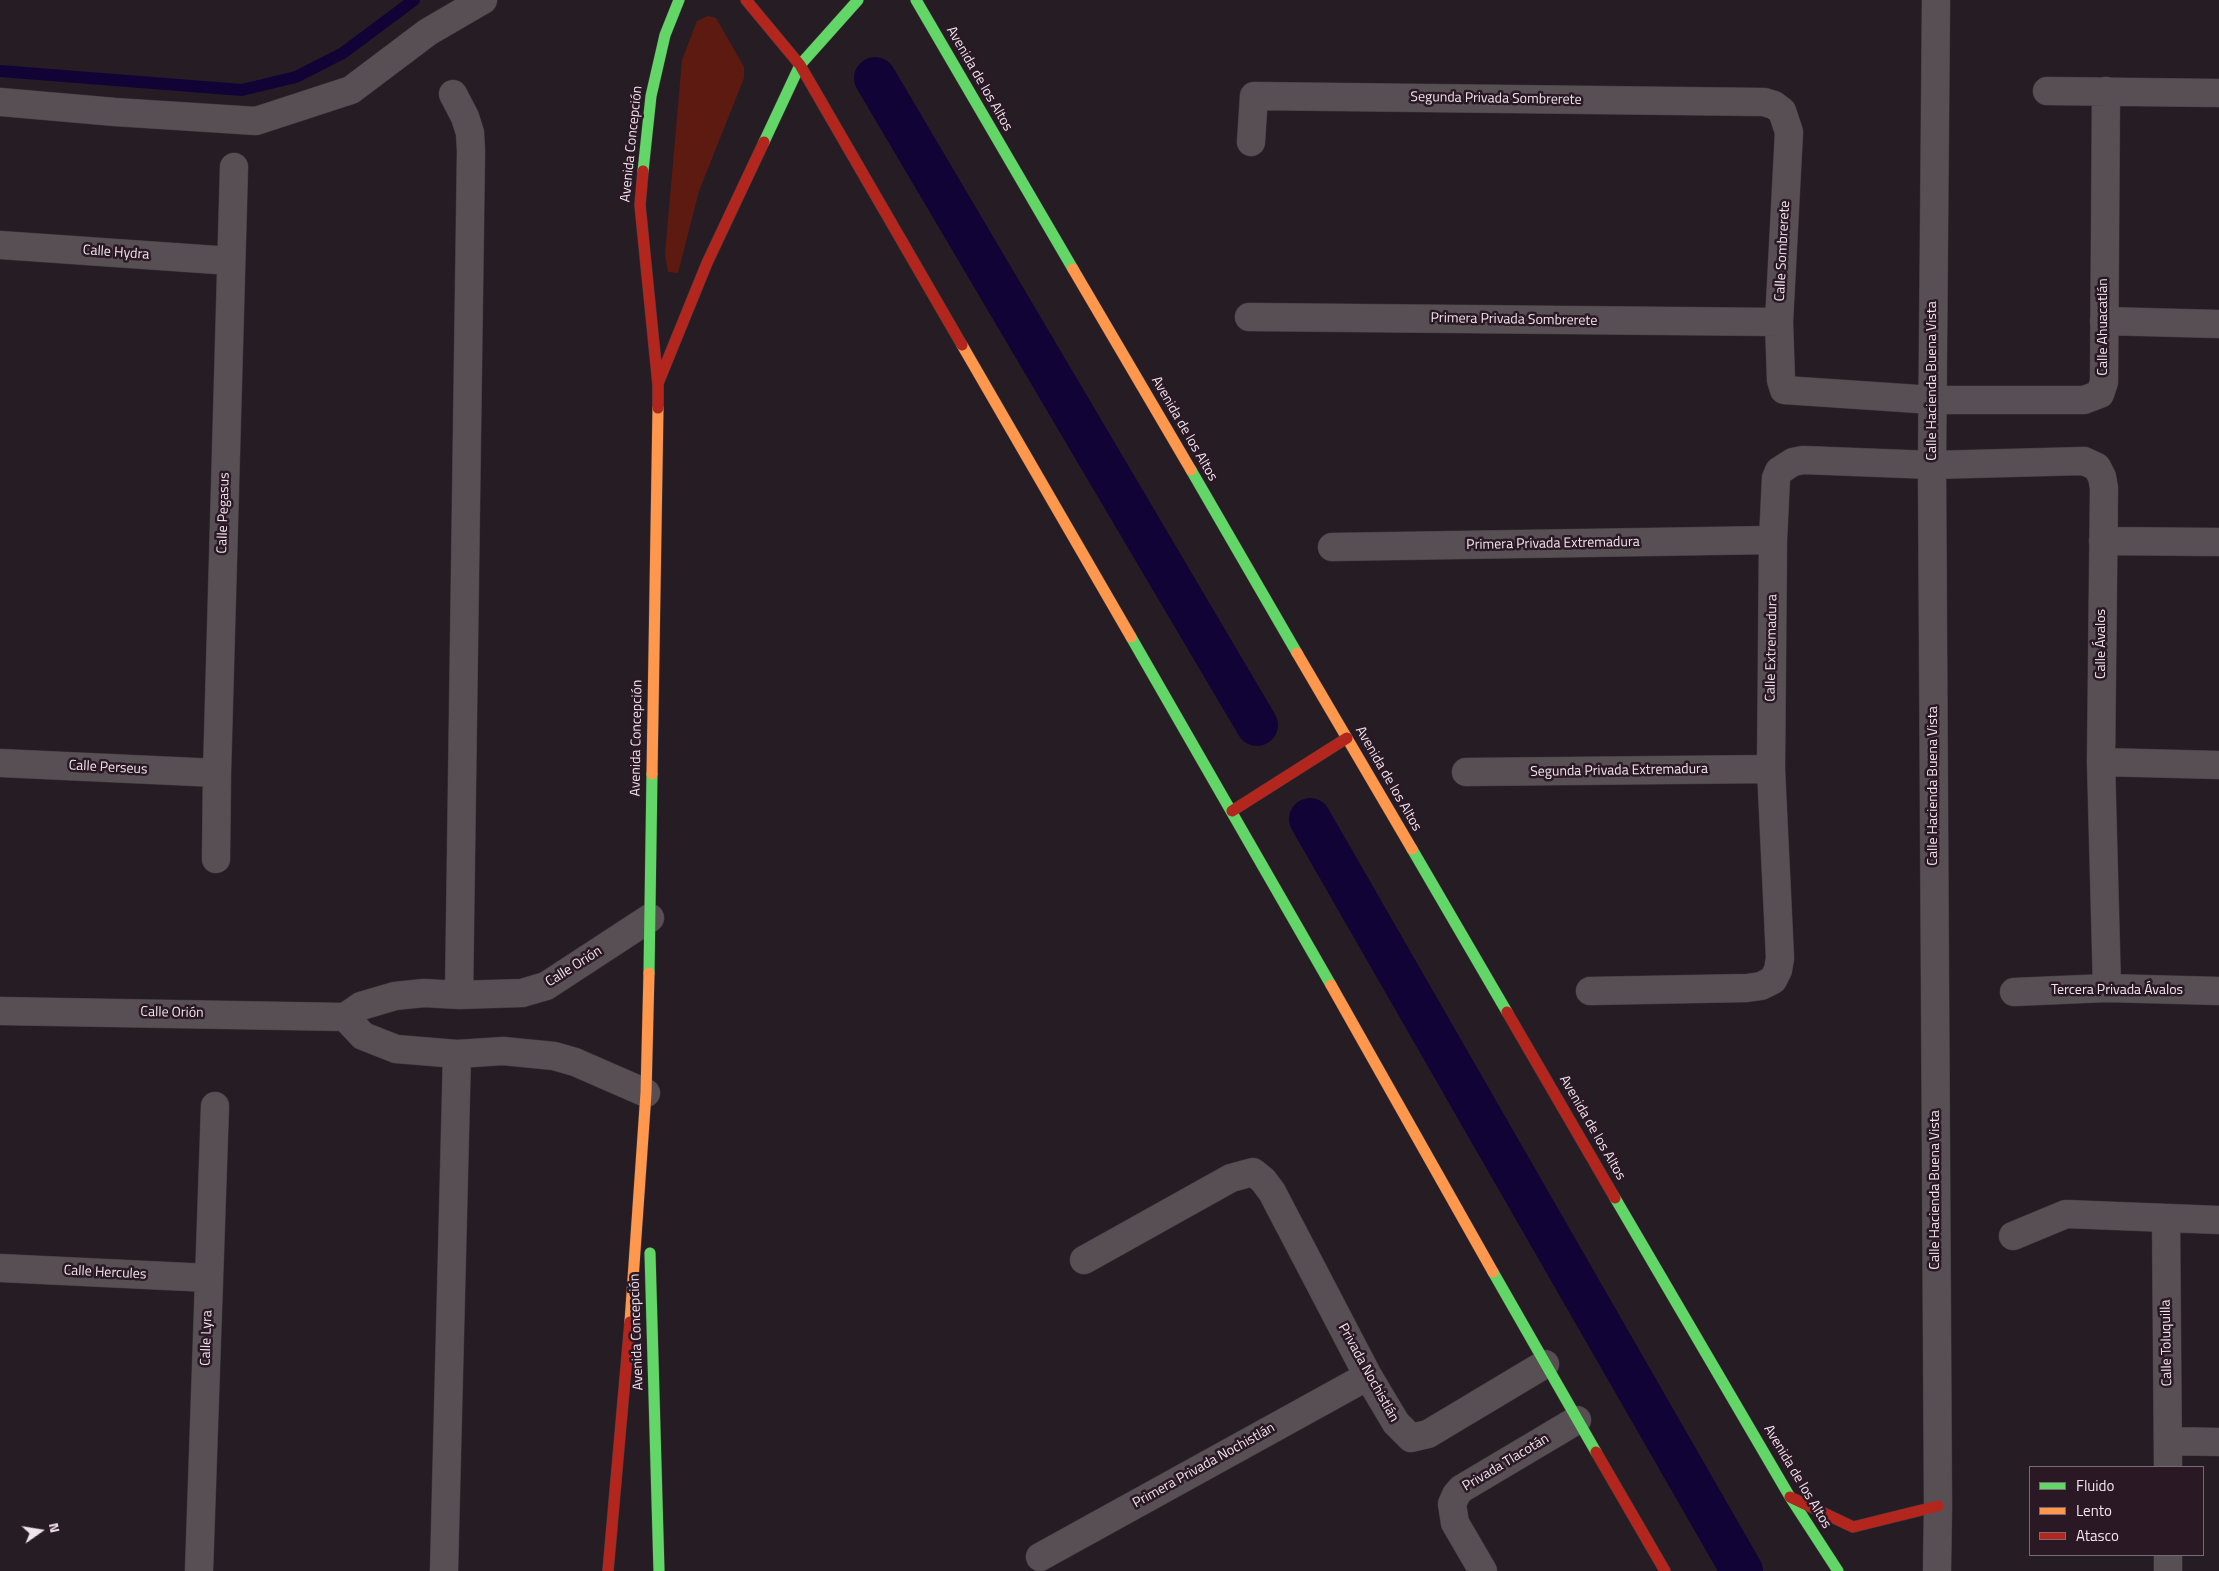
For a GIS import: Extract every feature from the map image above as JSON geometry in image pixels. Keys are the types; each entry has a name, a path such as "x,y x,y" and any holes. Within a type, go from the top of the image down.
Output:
{"street":[{"path":"0,102 115,112 256,120 351,90 428,32 483,0"},
{"name":"Avenida Concepción","path":"649,1222 646,1092 658,384 640,204 651,96 665,34 679,0"},
{"path":"746,0 800,66 1232,811 1545,1364 1665,1571"},
{"name":"Avenida Concepción","path":"658,384 706,263 800,66 858,0"},
{"name":"Avenida de los Altos","path":"916,0 1790,1497 1838,1571"},
{"name":"Calle Hacienda Buena Vista","path":"1936,0 1932,465 1937,1571"},
{"path":"2047,91 2219,93"},
{"name":"Calle Ahuacatlán","path":"1933,400 2084,400 2100,394 2104,382 2106,91"},
{"path":"453,94 465,117 470,132 471,151 459,995"},
{"name":"Segunda Privada Sombrerete","path":"1251,142 1254,96 1764,102 1774,105 1782,111"},
{"name":"Calle Sombrerete","path":"1782,111 1789,132 1779,322 1781,380 1784,390 1933,400"},
{"name":"Calle Pegasus","path":"216,859 234,167"},
{"name":"Calle Hydra","path":"0,245 231,261"},
{"name":"Primera Privada Sombrerete","path":"1249,317 1779,322"},
{"path":"2104,321 2219,324"},
{"name":"Calle Extremadura","path":"1590,991 1747,988 1761,986 1773,980 1780,958 1771,769 1773,540 1776,478 1779,471 1793,462 1803,460 1932,465"},
{"name":"Calle Ávalos","path":"1932,465 2084,461 2097,467 2102,477 2104,488 2101,762 2107,988"},
{"name":"Primera Privada Extremadura","path":"1332,548 1773,540"},
{"path":"2102,541 2219,542"},
{"path":"1232,811 1347,738"},
{"path":"2101,762 2219,765"},
{"name":"Calle Perseus","path":"0,763 217,773"},
{"name":"Segunda Privada Extremadura","path":"1466,772 1771,769"},
{"name":"Calle Orión","path":"0,1011 345,1017 362,1006 396,996 424,993 459,995 522,992 546,986 650,918"},
{"name":"Tercera Privada Ávalos","path":"2014,992 2107,988 2219,992"},
{"path":"345,1017 363,1036 396,1049 457,1054 503,1051 554,1056 575,1062 646,1092"},
{"path":"444,1571 457,1054"},
{"name":"Avenida Concepción","path":"608,1571 628,1344 646,1092"},
{"name":"Calle Lyra","path":"199,1571 215,1106"},
{"name":"Privada Nochistlán","path":"1084,1260 1231,1178 1253,1172 1263,1180 1272,1192 1368,1376 1396,1423 1411,1438 1428,1434 1545,1364"},
{"path":"2012,1236 2066,1214 2219,1220"},
{"name":"Calle Toluquilla","path":"2166,1218 2168,1454"},
{"name":"Avenida Concepción","path":"650,1242 659,1571"},
{"name":"Calle Hercules","path":"0,1268 210,1278"},
{"name":"Avenida Concepción","path":"628,1344 628,1482"},
{"name":"Primera Privada Nochistlán","path":"1040,1557 1368,1376"},
{"name":"Privada Tlacotán","path":"1482,1571 1455,1523 1452,1504 1456,1495 1461,1489 1577,1420"},
{"path":"2168,1454 2219,1442"},
{"path":"1790,1497 1853,1527 1938,1506"},
{"path":"2168,1556 2168,1571"}],"shaded area":[{"path":"708,16 716,18 744,67 744,78 699,191 678,273 668,272 665,254 682,60 697,21"}],"waterway":[{"path":"0,71 242,90 296,77 343,53 414,0"},
{"path":"875,78 1257,725"},
{"path":"1310,819 1742,1571"}],"traffic: fast":[{"path":"643,171 651,96 665,35 679,0"},
{"path":"764,142 800,65 858,0"},
{"path":"916,0 1073,269"},
{"path":"1191,470 1297,653"},
{"path":"1131,637 1331,985"},
{"path":"649,973 652,774"},
{"path":"1412,849 1507,1012"},
{"path":"1615,1198 1790,1497 1838,1571"},
{"path":"650,1253 659,1571"},
{"path":"1493,1272 1596,1452"}],"traffic: slow":[{"path":"1073,269 1191,470"},
{"path":"962,345 1131,637"},
{"path":"652,774 658,408"},
{"path":"1297,653 1412,849"},
{"path":"630,1322 646,1093 649,973"},
{"path":"1331,985 1493,1272"}],"traffic: jam":[{"path":"746,0 800,65 962,345"},
{"path":"659,381 707,263 764,142"},
{"path":"643,171 640,205 658,385 658,408"},
{"path":"1232,811 1347,738"},
{"path":"1507,1012 1615,1198"},
{"path":"608,1571 630,1322"},
{"path":"1596,1452 1665,1571"},
{"path":"1790,1497 1853,1527 1938,1506"}]}
